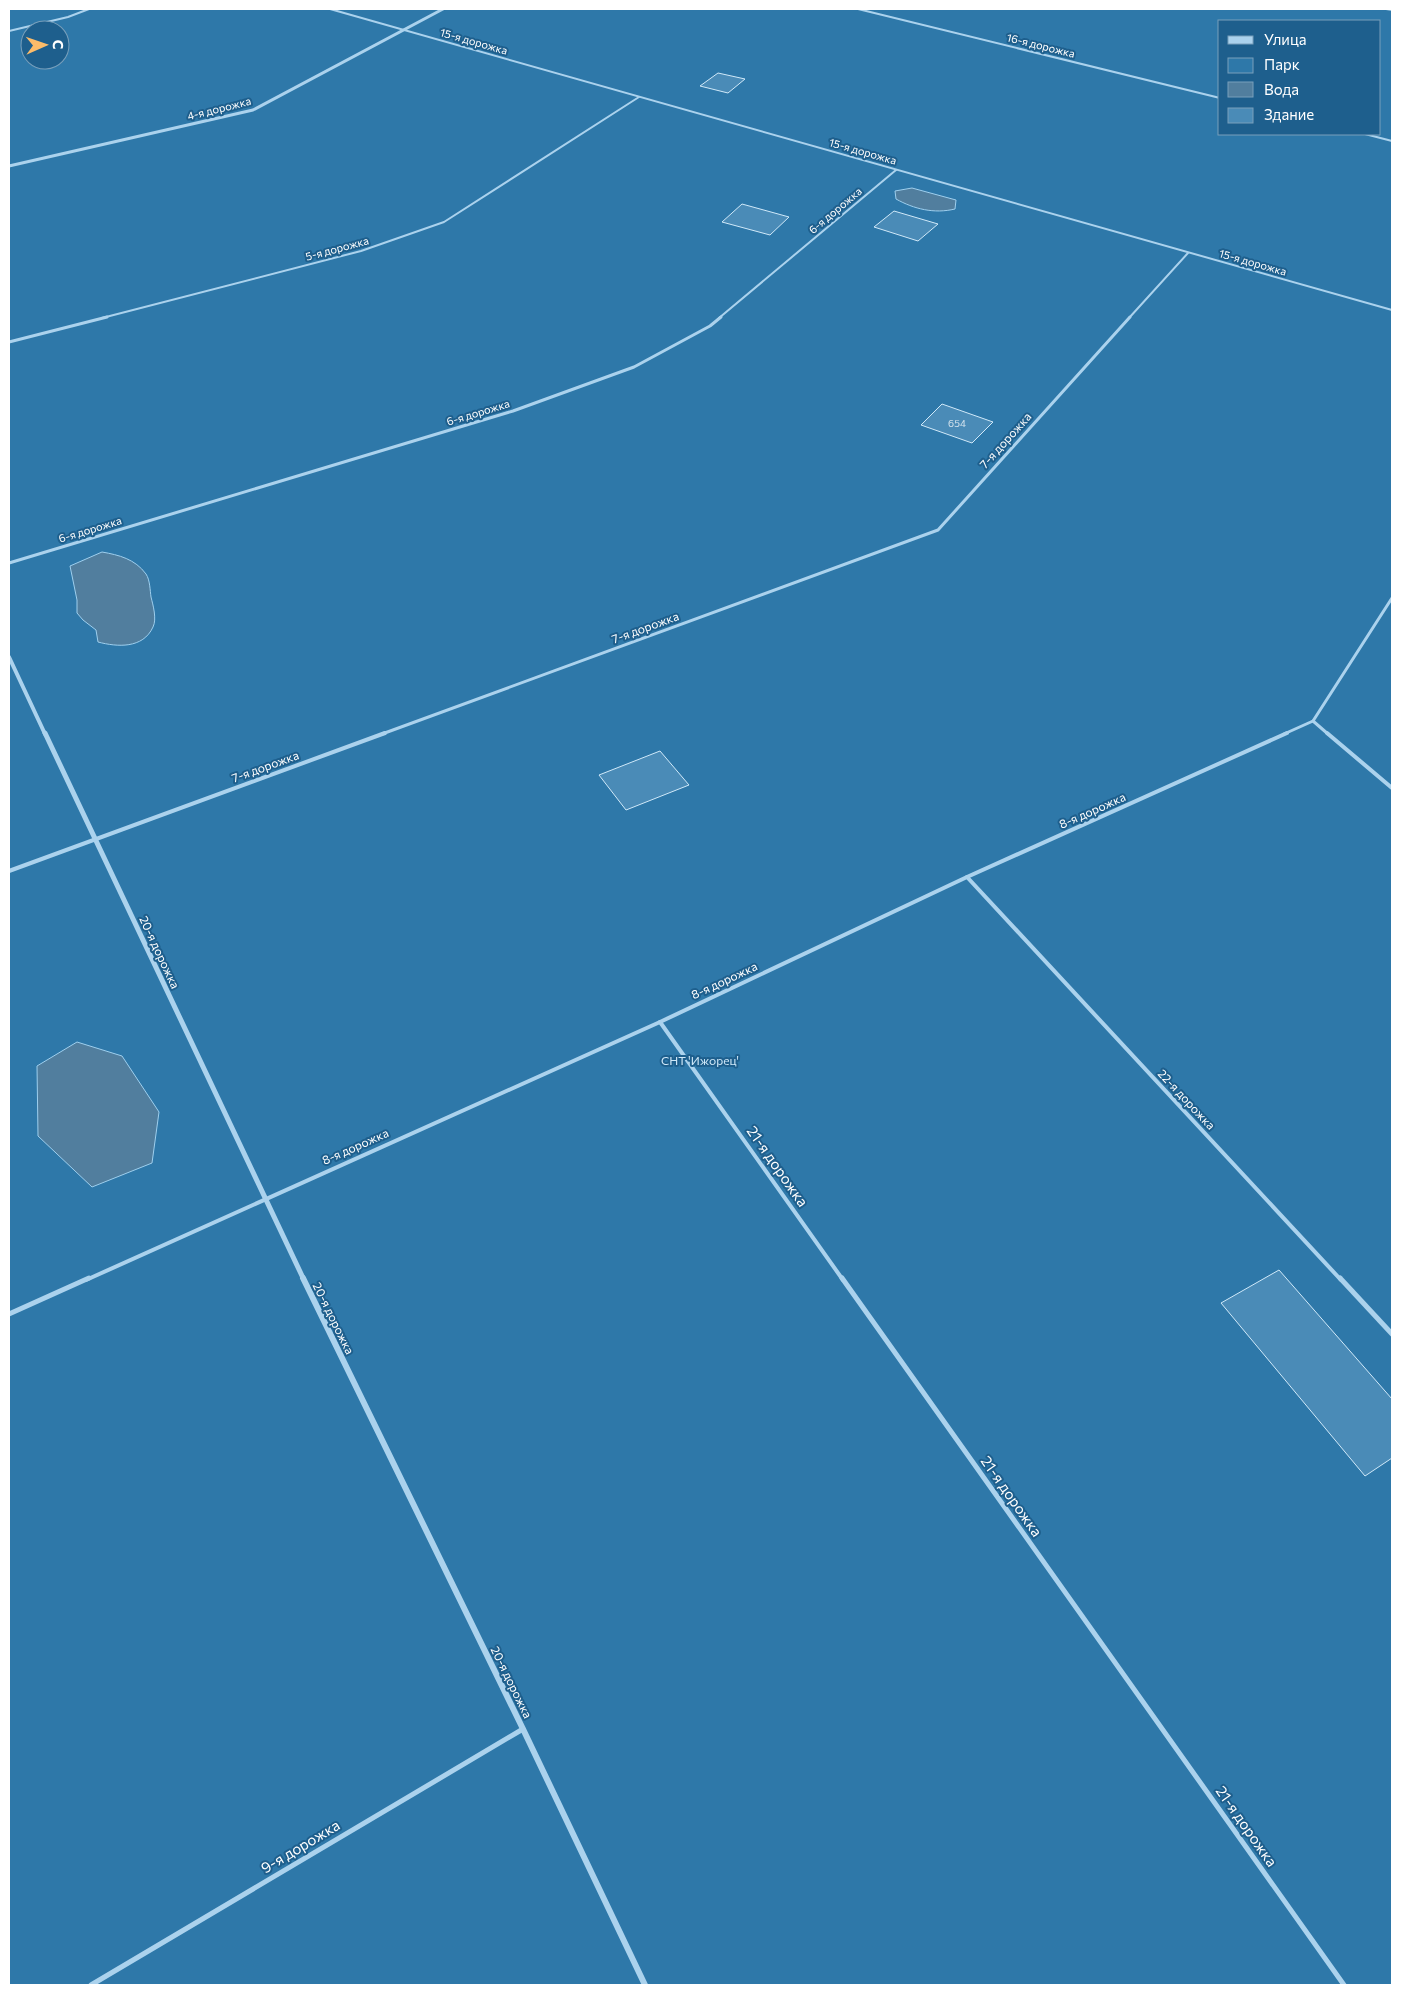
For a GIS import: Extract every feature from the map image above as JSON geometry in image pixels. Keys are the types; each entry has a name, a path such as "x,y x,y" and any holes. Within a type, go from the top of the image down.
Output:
{"street":[{"name":"4-я дорожка","path":"9,166 253,110 443,9"},
{"name":"20-я дорожка","path":"9,658 264,1198 523,1729 645,1985"}],"lane":[{"path":"9,31 68,17 89,9"},
{"name":"15-я дорожка","path":"330,9 1392,310"},
{"name":"16-я дорожка","path":"858,9 1218,98"},
{"path":"1386,9 1392,10"},
{"name":"5-я дорожка","path":"9,342 361,252 444,222 639,97"},
{"path":"1369,135 1392,141"},
{"name":"6-я дорожка","path":"9,562 512,411 634,367 710,326 896,170"},
{"name":"7-я дорожка","path":"9,871 938,530 1188,253"},
{"path":"1392,598 1313,721 1392,788"},
{"name":"8-я дорожка","path":"9,1314 660,1022 967,877 1313,721"},
{"name":"22-я дорожка","path":"967,877 1392,1334"},
{"name":"21-я дорожка","path":"660,1022 1344,1985"},
{"name":"9-я дорожка","path":"90,1985 523,1729"}],"green space":[{"name":"СНТ 'Ижорец'","path":"9,9 1392,9 1392,1985 9,1985"}],"water":[{"path":"912,188 956,200 955,209 924,210 896,199 895,191"},
{"path":"102,552 132,561 147,576 155,620 149,634 136,643 113,645 98,642 96,630 77,613 77,600 70,566"},
{"path":"77,1042 122,1056 159,1112 152,1163 92,1187 38,1136 37,1066"}],"building":[{"path":"718,73 745,79 728,93 700,86"},
{"path":"742,204 789,217 770,235 722,222"},
{"path":"894,211 938,224 918,241 874,227"},
{"path":"942,404 993,422 972,443 921,425"},
{"path":"660,751 689,785 626,810 599,775"},
{"path":"1279,1270 1392,1399 1392,1458 1365,1476 1221,1303"}]}
